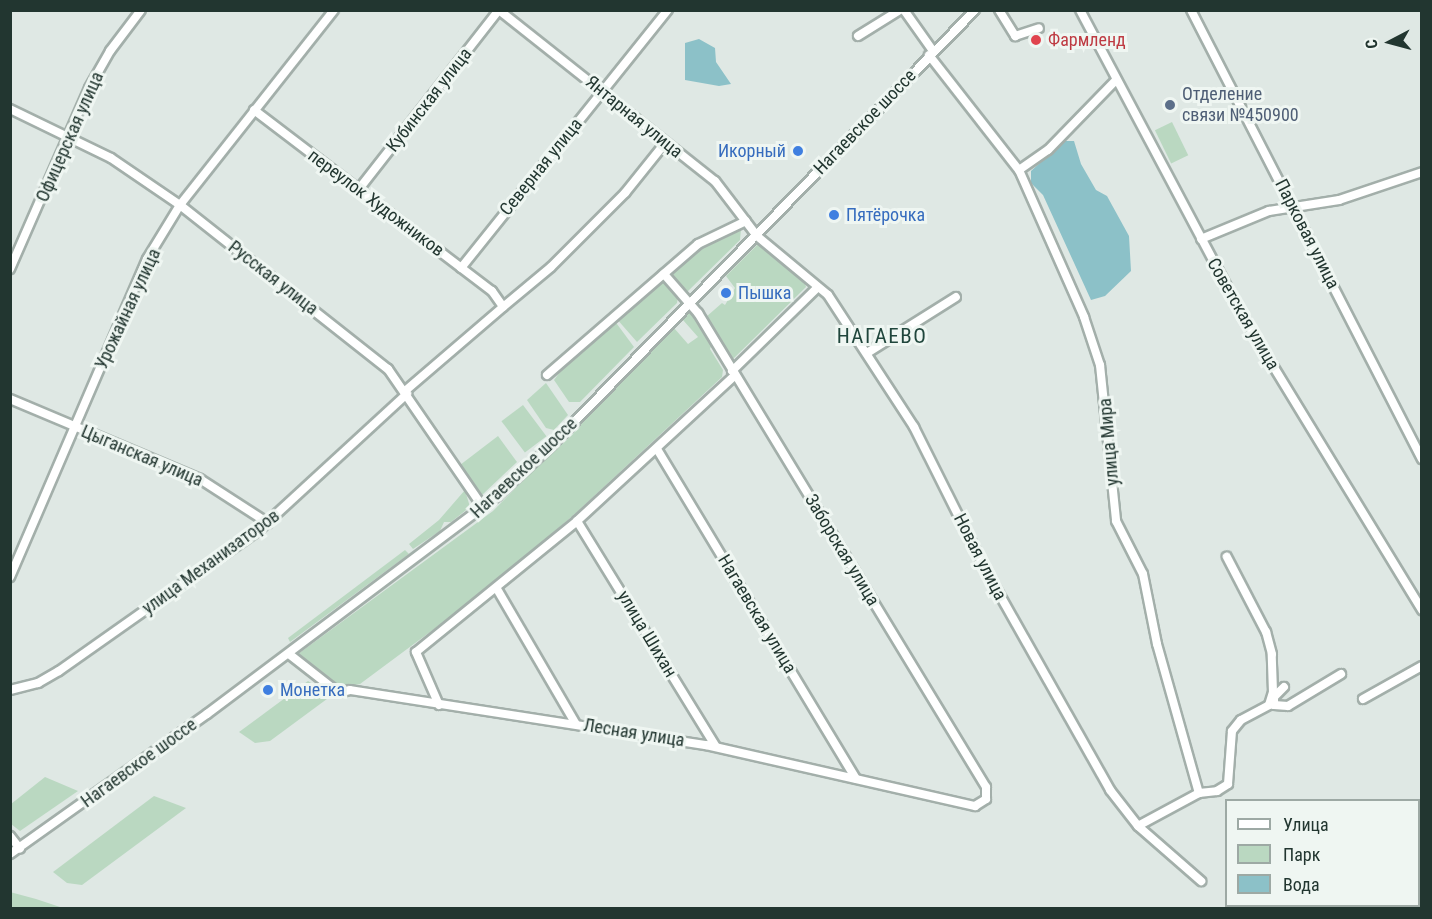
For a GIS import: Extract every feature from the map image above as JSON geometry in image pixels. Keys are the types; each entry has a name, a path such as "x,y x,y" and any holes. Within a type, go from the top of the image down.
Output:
{"street":[{"name":"Офицерская улица","path":"10,269 99,69 141,10"},
{"name":"Урожайная улица","path":"10,577 147,259 180,205 334,10"},
{"name":"Янтарная улица","path":"499,10 715,181 757,236"},
{"name":"Кубинская улица","path":"359,189 499,10"},
{"name":"Северная улица","path":"460,268 668,10"},
{"path":"858,36 902,10"},
{"name":"улица Мира","path":"902,10 931,53 1019,170 1094,344 1104,379 1116,521 1143,574 1157,644 1199,794"},
{"name":"Нагаевское шоссе","path":"10,854 288,654 483,507 553,444 975,10"},
{"path":"999,10 1015,36 1039,28"},
{"name":"Советская улица","path":"1080,10 1242,315 1422,610"},
{"name":"Парковая улица","path":"1191,10 1422,459"},
{"path":"1019,170 1048,150 1116,80"},
{"name":"Русская улица","path":"10,109 111,158 180,205 388,369 483,507"},
{"name":"переулок Художников","path":"254,110 497,297 503,307"},
{"name":"улица Механизаторов","path":"10,690 38,683 59,671 268,524 406,392 551,267 626,193 666,142"},
{"path":"1201,239 1269,211 1360,194 1422,172"},
{"path":"547,375 708,237 739,227 746,221"},
{"name":"Новая улица","path":"757,236 818,287 867,353 919,436 1019,632 1110,790 1138,826 1200,881"},
{"name":"Заборская улица","path":"664,274 698,313 986,787 986,799"},
{"path":"440,705 416,652 497,589 577,521 657,448 818,287"},
{"path":"867,353 956,297"},
{"name":"Цыганская улица","path":"10,399 200,479 268,524"},
{"name":"Нагаевская улица","path":"657,448 856,779"},
{"name":"улица Шихан","path":"577,521 716,747"},
{"path":"1227,557 1266,632 1272,654 1272,702"},
{"path":"497,589 576,724"},
{"name":"Лесная улица","path":"288,654 339,693 350,690 716,747 975,806 986,799"},
{"path":"1363,699 1422,666"},
{"path":"1272,702 1288,706 1341,674"},
{"path":"1138,826 1199,794 1217,791 1228,784 1232,731 1272,702 1284,687"},
{"path":"10,836 20,849"}],"green space":[{"path":"1172,122 1188,155 1171,164 1155,130"},
{"path":"741,229 740,240 684,295 667,274 700,246"},
{"path":"759,243 804,279 806,287 733,359 706,317 722,303 725,305 735,288 726,276"},
{"path":"662,280 678,297 677,303 637,342 616,318"},
{"path":"686,313 692,313 712,344 710,349 723,370 722,377 578,511 496,583 360,684 341,688 301,660 298,654 493,511 674,328 688,344 698,337 683,320"},
{"path":"614,320 634,347 580,402 569,402 554,380 568,361"},
{"path":"546,383 568,415 554,430 546,428 527,400"},
{"path":"523,405 546,436 525,452 501,421"},
{"path":"498,436 517,462 481,496 460,465"},
{"path":"465,490 470,507 451,522 444,522 440,531 413,549 409,544 439,520"},
{"path":"405,550 409,554 290,642 288,638"},
{"path":"308,681 331,696 270,741 255,743 239,732"},
{"path":"45,777 78,791 20,831 11,824 11,804"},
{"path":"154,796 186,808 82,885 67,883 53,872"},
{"path":"10,892 36,899 63,908 11,908"}],"water":[{"path":"699,39 715,48 716,62 731,84 719,86 685,80 685,43"},
{"path":"1064,141 1074,141 1081,164 1096,190 1107,196 1129,236 1131,271 1105,296 1091,300 1043,195 1031,183 1031,171"}],"place":[{"name":"Фармленд","path":"1036,40"},
{"name":"Отделение связи №450900","path":"1170,105"},
{"name":"Икорный","path":"798,151"},
{"name":"Пятёрочка","path":"834,215"},
{"name":"Пышка","path":"726,293"},
{"name":"Монетка","path":"268,690"}],"district":[{"name":"НАГАЕВО","path":"882,336"}]}
